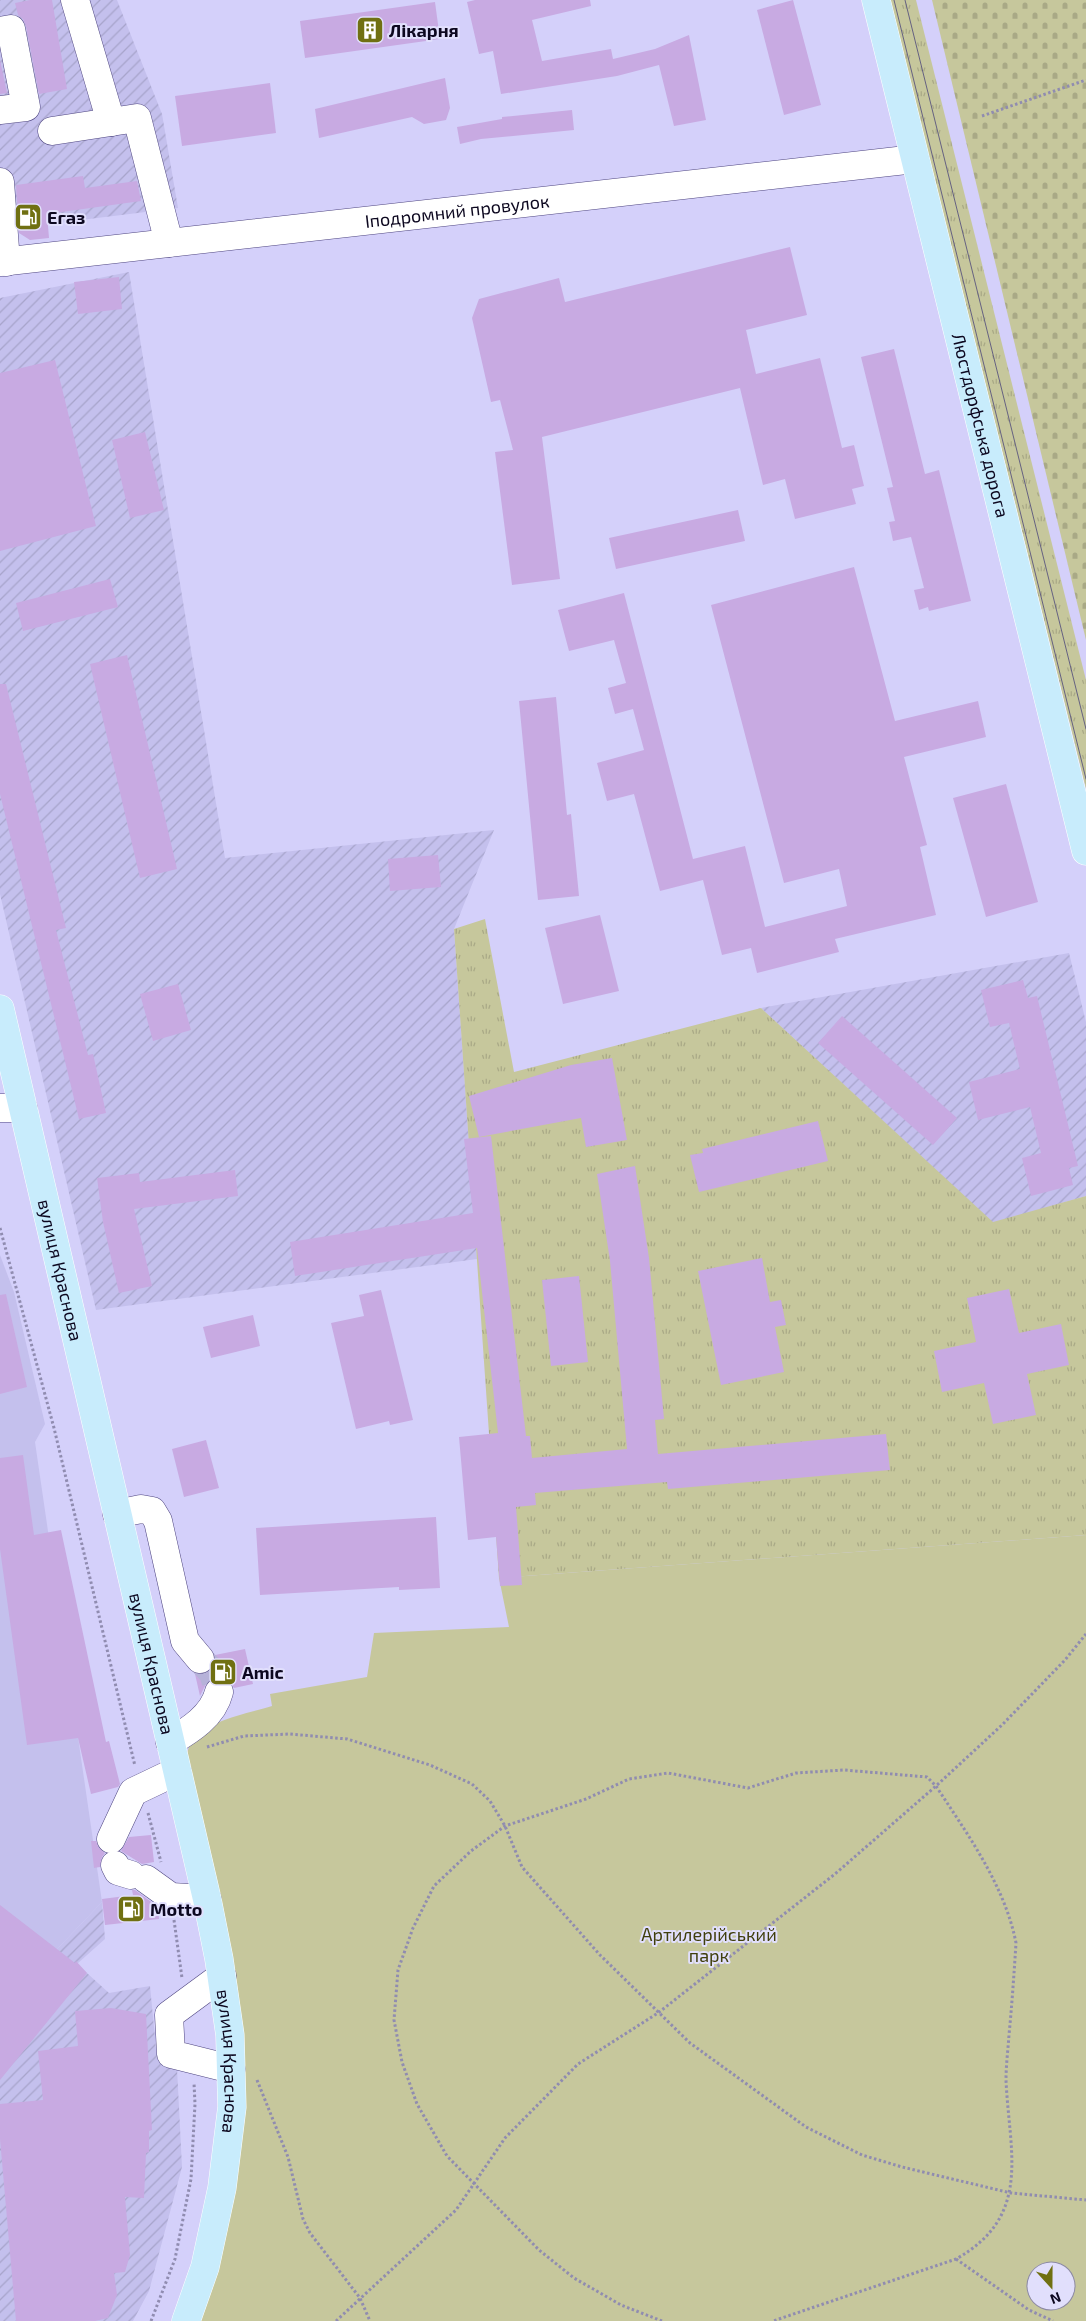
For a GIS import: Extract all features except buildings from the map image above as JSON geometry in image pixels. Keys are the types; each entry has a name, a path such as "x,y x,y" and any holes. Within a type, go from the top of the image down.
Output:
{"main road":[{"name":"Люстдорфська дорога","path":"876,0 1086,850"},
{"name":"вулиця Краснова","path":"0,1009 12,1108 117,1514 177,1771 222,1976 230,2035 232,2107 222,2188 205,2267 186,2321"}],"street":[{"path":"75,0 111,122"},
{"path":"0,110 26,107 5,45"},
{"path":"52,130 137,118 169,243"},
{"name":"Іподромний провулок","path":"3,262 915,159"},
{"path":"0,182 3,262"},
{"path":"117,1514 141,1509 152,1511 158,1521 193,1650 148,1647"},
{"path":"170,1742 192,1729 213,1708 218,1692"},
{"path":"177,1771 133,1792 126,1865 170,1897 206,1899"},
{"path":"222,1976 169,2015 171,2054 231,2069"}],"path":[{"path":"982,116 1086,80"},
{"path":"336,2321 456,2210 504,2138 578,2064 658,2013 835,1874 936,1786 1002,1725 1086,1634"},
{"path":"204,1748 244,1736 290,1734 347,1739 430,1765 472,1784 490,1801 505,1826 522,1867 534,1883 658,2013 690,2043 806,2127 862,2155 902,2168 1011,2193 1086,2200"},
{"path":"662,2321 621,2305 574,2278 540,2250 447,2156 418,2104 402,2062 394,2020 398,1970 413,1928 434,1886 471,1851 505,1826 586,1799 629,1779 652,1775 684,1775 748,1788 796,1773 844,1770 926,1776 936,1786 986,1866 1012,1921 1016,1943 1006,2079 1012,2151 1011,2193 995,2228 976,2248 956,2259 772,2321"},
{"path":"257,2080 288,2157 303,2219 314,2238 360,2298 370,2321"},
{"path":"956,2259 1029,2310 1053,2321"}],"shaded area":[{"path":"0,0 117,0 162,114 178,208 0,230"},
{"path":"129,272 225,858 494,830 454,929 477,1259 96,1310 0,894 0,298"},
{"path":"1069,953 1086,1022 1086,1196 993,1223 761,1008"},
{"path":"0,1255 14,1292 45,1424 35,1442 102,1902 0,2009"},
{"path":"102,1902 105,1939 77,1964 109,1993 150,1986 157,2058 177,2068 182,2167 149,2291 133,2321 0,2321 0,2009"}],"green space":[{"path":"890,0 916,0 1086,680 1086,789"},
{"path":"932,0 1086,0 1086,640"},
{"path":"485,919 514,1072 761,1008 993,1222 1086,1196 1086,1535 499,1578 454,929"},
{"name":"Артилерійський парк","path":"1086,1535 1086,2321 198,2321 235,2168 183,1770 189,1747 195,1738 214,1724 272,1706 270,1694 367,1677 374,1633 509,1627 499,1578"}],"tunnel":[{"path":"200,1659 213,1673 219,1692"}],"tram line":[{"path":"894,0 1086,779"},
{"path":"905,0 1086,729"}],"place":[{"name":"Лікарня","path":"370,30"},
{"name":"Егаз","path":"28,217"},
{"name":"Amic","path":"223,1672"},
{"name":"Motto","path":"131,1909"}]}
